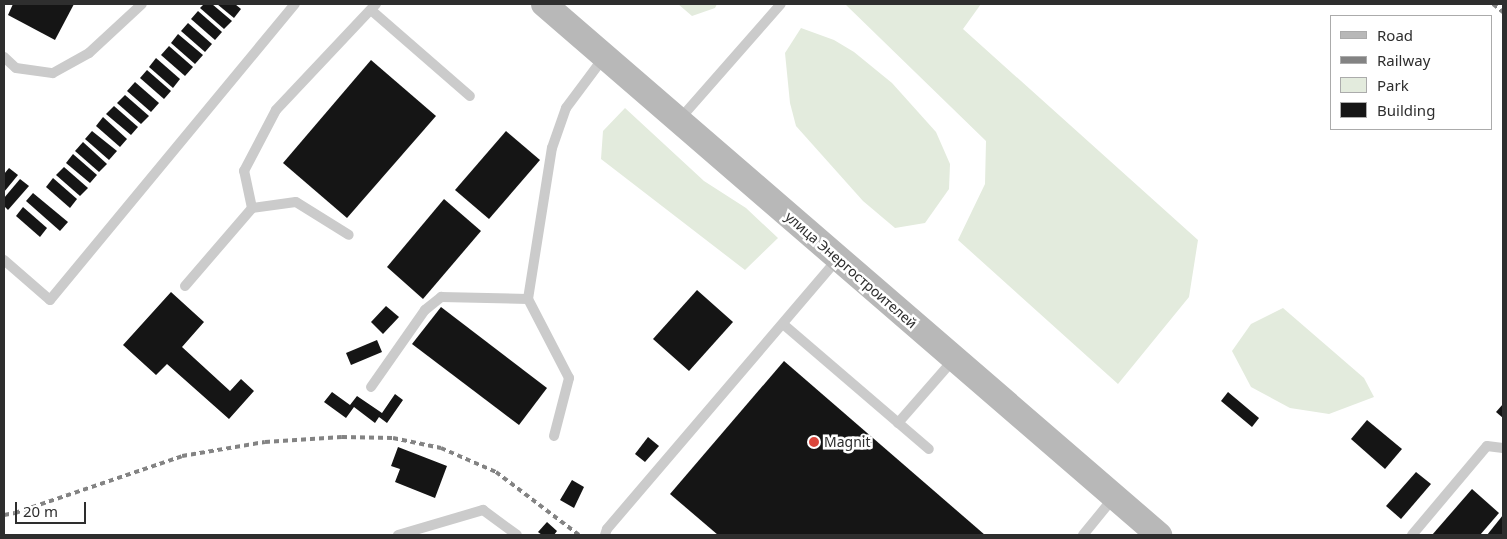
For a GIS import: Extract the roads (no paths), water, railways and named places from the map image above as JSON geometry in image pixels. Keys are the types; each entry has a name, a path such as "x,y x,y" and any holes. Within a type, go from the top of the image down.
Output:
{"main road":[{"name":"улица Энергостроителей","path":"544,4 1159,535"}],"lane":[{"path":"4,57 16,68 53,74 89,53 142,4"},
{"path":"4,260 50,300 295,4"},
{"path":"678,120 780,4"},
{"path":"252,208 244,171 276,110 374,7 470,96"},
{"path":"554,436 569,378 528,298 552,148 566,108 604,56"},
{"path":"185,286 252,208 296,202 349,235"},
{"path":"605,535 607,529 838,259"},
{"path":"372,387 425,310 441,297 528,298"},
{"path":"783,324 929,449"},
{"path":"898,423 954,359"},
{"path":"1412,535 1487,446 1503,448"},
{"path":"1083,535 1114,497"},
{"path":"398,535 483,510 517,535"}],"railway":[{"path":"1493,4 1503,12"},
{"path":"4,515 15,513 182,456 265,442 342,437 393,438 441,448 496,472 579,535"}],"place":[{"name":"Magnit","path":"814,442"}]}
